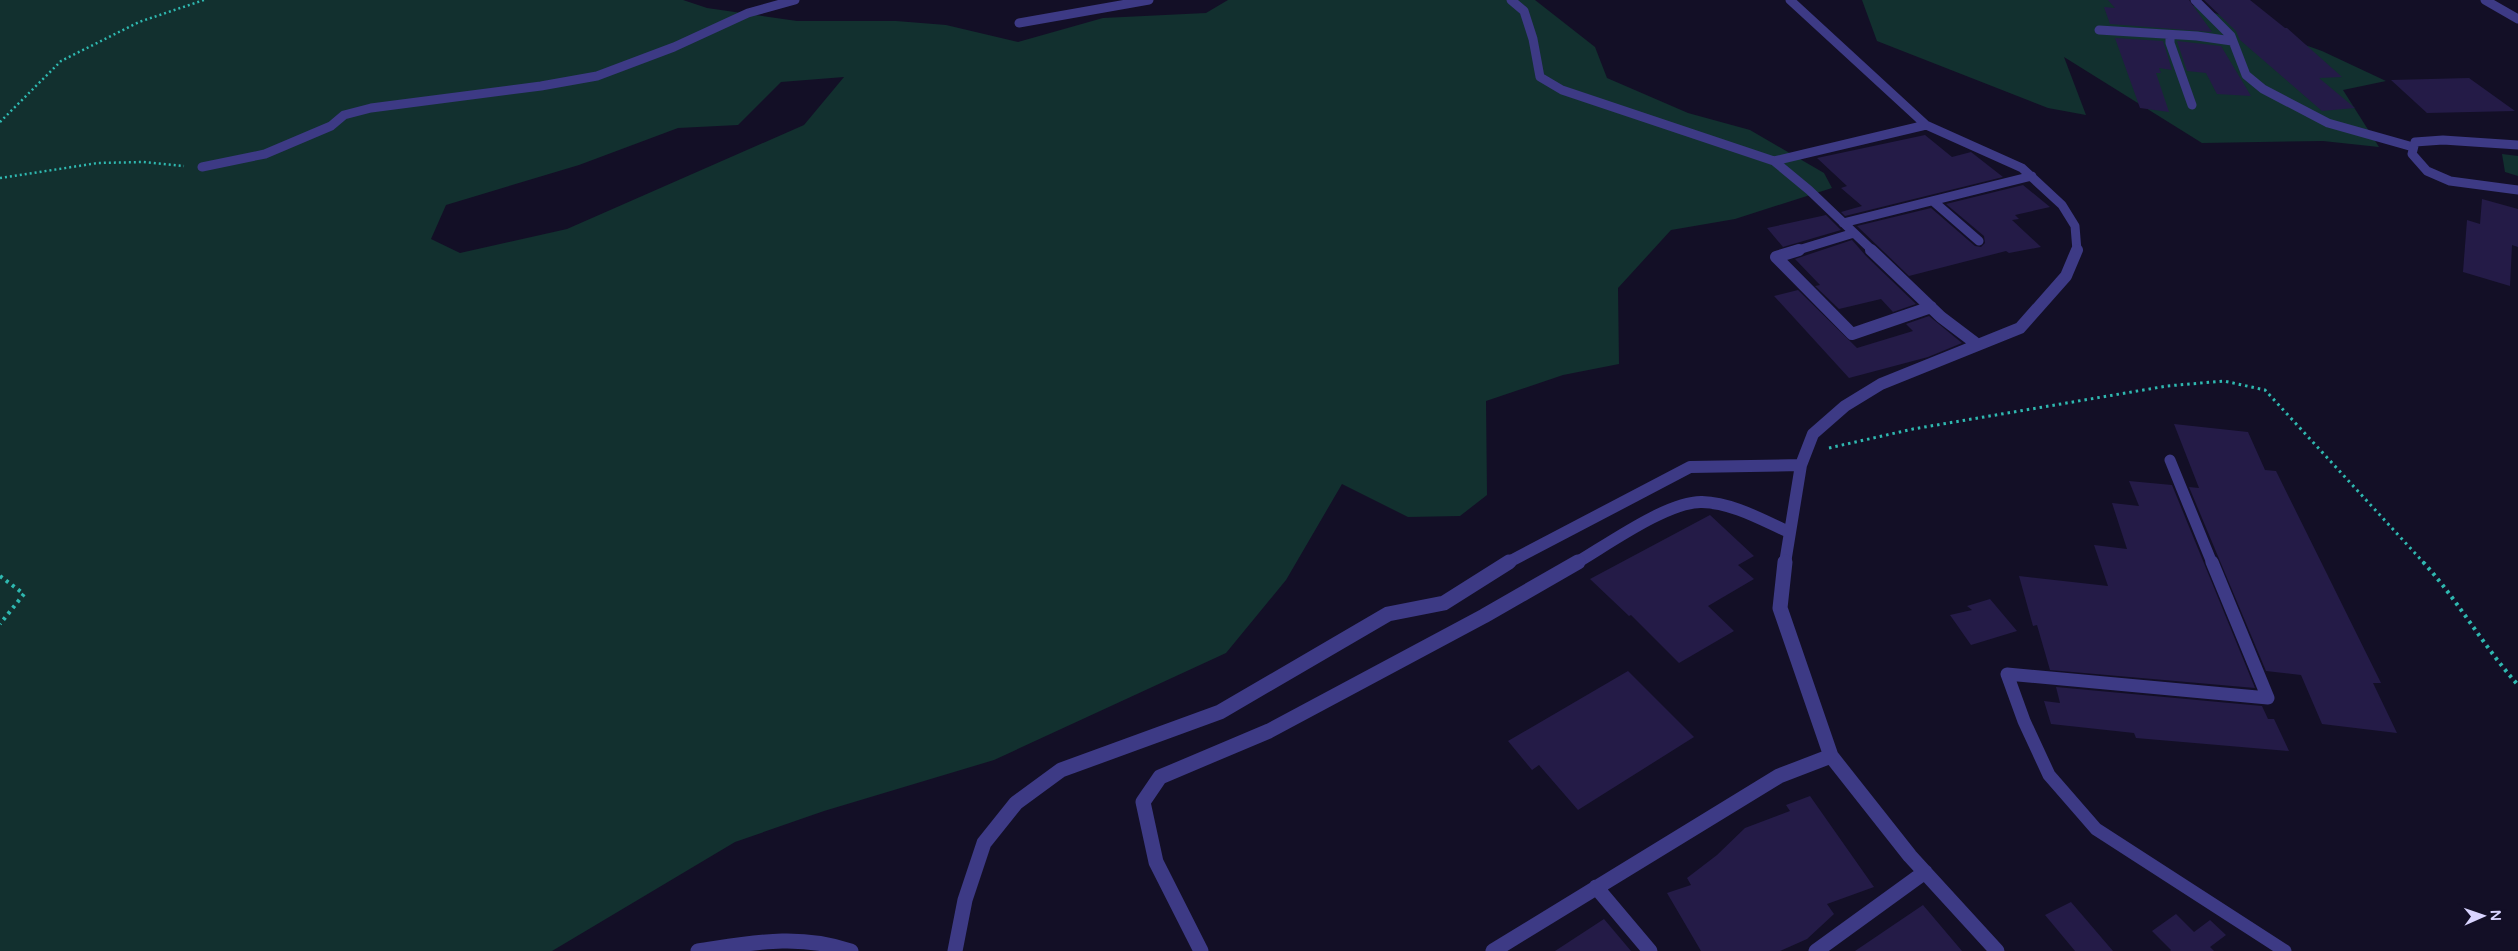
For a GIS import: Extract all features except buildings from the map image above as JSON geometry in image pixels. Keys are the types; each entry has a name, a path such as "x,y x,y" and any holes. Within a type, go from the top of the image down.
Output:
{"street":[{"path":"202,167 265,154 331,126 344,115 371,108 541,86 597,76 674,47 748,13 795,0"},
{"path":"1019,23 1149,0"},
{"path":"1511,0 1524,11 1533,39 1540,77 1562,90 1774,161 1843,223 1931,307 1978,345"},
{"path":"1790,0 1926,125 2022,168 2062,205 2075,226 2077,253 2066,276 2020,328 1881,384 1845,406 1813,434 1804,459 1789,532 1780,608 1831,756 1849,781 1925,872 1997,951"},
{"path":"2195,0 2216,19 2232,41 2246,75 2262,90 2328,123 2413,148"},
{"path":"2485,0 2518,18"},
{"path":"2099,30 2232,41"},
{"path":"2170,35 2170,43 2192,105"},
{"path":"1774,161 1926,125"},
{"path":"2518,145 2444,140 2415,142 2412,154 2427,171 2450,181 2518,190"},
{"path":"1843,223 2032,176"},
{"path":"1933,201 1980,241"},
{"path":"1854,234 1776,257 1852,334 1931,307"},
{"path":"955,951 965,900 984,843 1016,803 1061,770 1220,712 1388,614 1444,603 1490,572 1690,467 1804,459"},
{"path":"1201,951 1156,862 1143,802 1160,778 1269,731 1484,616 1675,506 1702,502 1734,508 1789,532"},
{"path":"1493,951 1779,776 1831,756"},
{"path":"1816,951 1925,872"},
{"path":"1596,888 1650,951"},
{"path":"698,951 759,941 809,938 851,951"}],"lane":[{"path":"2170,460 2268,698 2007,674 2024,721 2049,775 2096,829 2285,951"}],"path":[{"path":"0,122 61,61 139,22 204,0"},
{"path":"0,178 98,163 144,162 202,167"},
{"path":"1804,459 1913,429 2167,386 2224,381 2265,390 2436,576 2499,664 2518,685"},
{"path":"0,576 24,594 0,624"}],"green space":[{"path":"0,0 683,0 707,8 797,21 896,21 946,25 1018,42 1103,18 1206,13 1228,0 1535,0 1595,47 1607,78 1688,113 1750,130 1824,173 1832,188 1735,219 1671,230 1618,288 1619,364 1563,375 1486,401 1487,495 1460,516 1408,517 1342,484 1286,580 1226,653 994,760 824,811 735,842 552,951 0,951","holes":["844,77 804,125 567,229 460,253 431,239 446,205 579,165 678,128 738,125 781,82"]},
{"path":"1862,0 2178,0 2322,51 2386,81 2343,90 2379,147 2323,141 2202,143 2064,57 2086,115 2048,108 1877,41"},
{"path":"2502,154 2518,156 2518,176 2505,172"}]}
